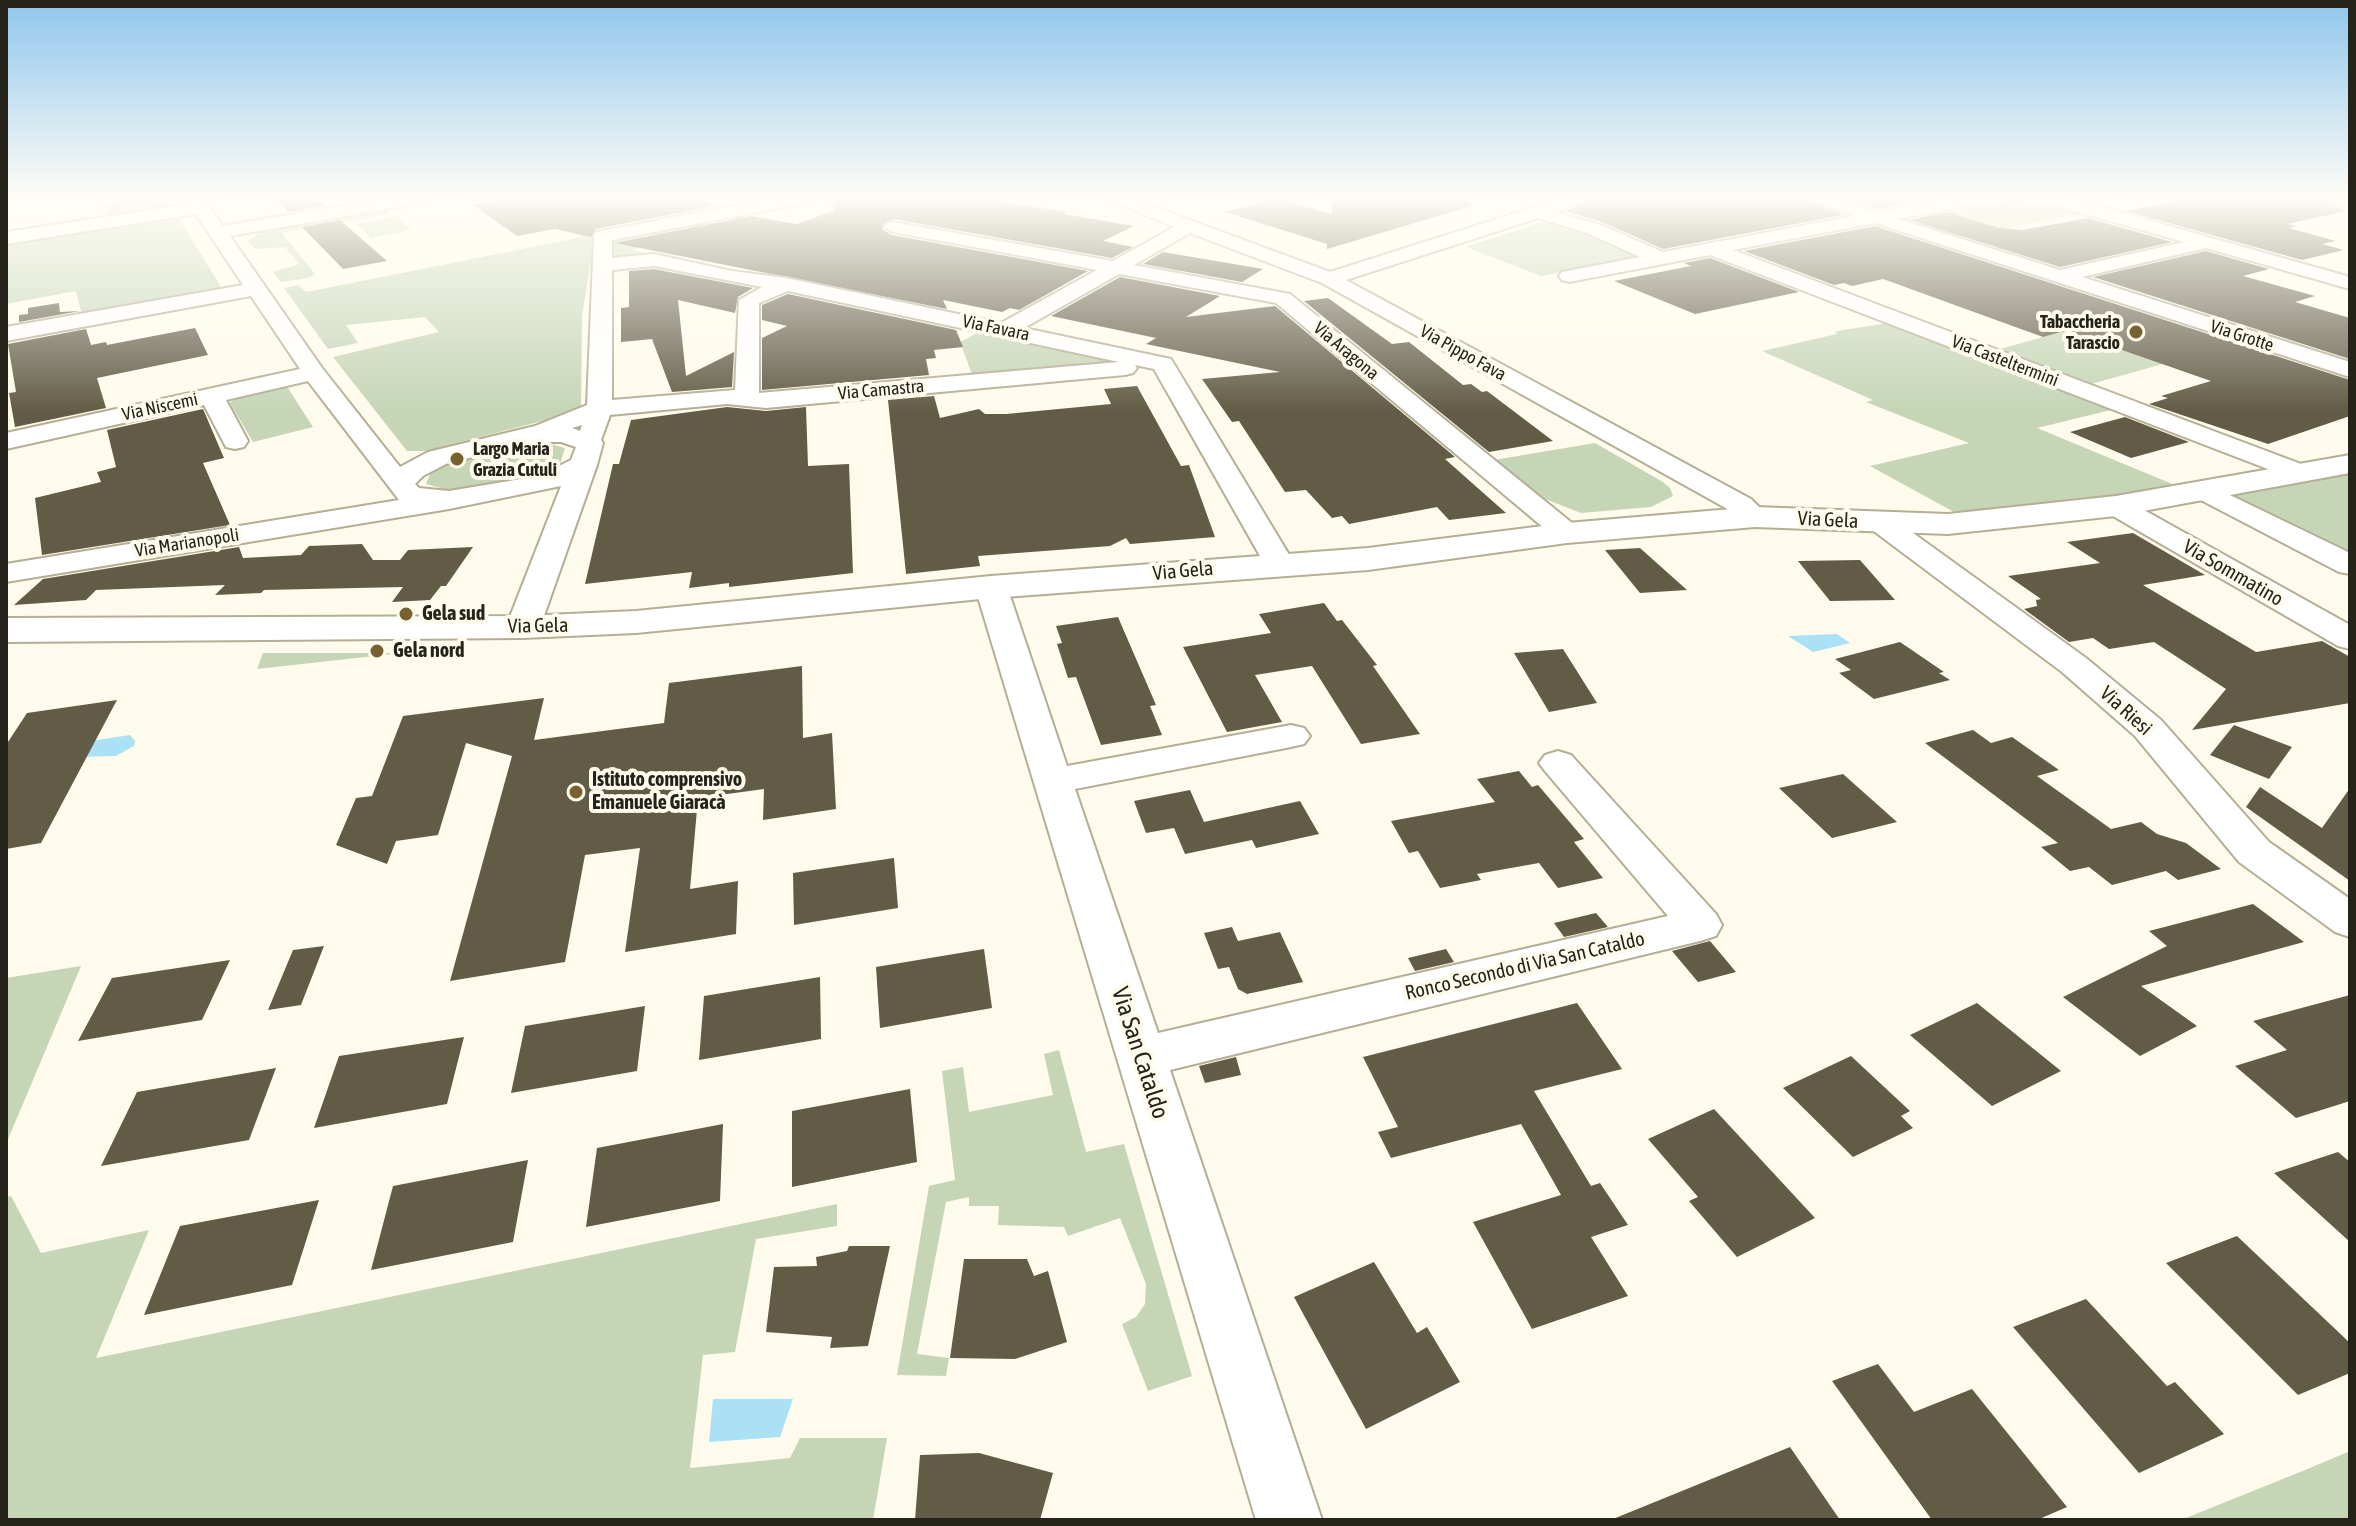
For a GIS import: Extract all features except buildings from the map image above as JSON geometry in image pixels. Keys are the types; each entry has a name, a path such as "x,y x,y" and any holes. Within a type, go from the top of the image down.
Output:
{"street":[{"path":"241,269 347,419 400,486 411,496 449,500"},
{"path":"523,627 570,503 599,409 603,269"},
{"name":"Via Favara","path":"696,269 786,284 1163,364"},
{"path":"1004,330 1112,269"},
{"name":"Via Aragona","path":"1113,269 1283,298 1567,533"},
{"name":"Via Pippo Fava","path":"1302,269 1329,279 1728,497 1755,517"},
{"path":"1329,279 1360,269"},
{"path":"1569,276 1606,269"},
{"name":"Via Casteltermini","path":"1765,269 2299,473"},
{"name":"Via Grotte","path":"2035,269 2350,370"},
{"path":"2059,277 2093,269"},
{"path":"2301,269 2350,283"},
{"path":"747,399 749,300 786,284"},
{"path":"6,334 254,289"},
{"path":"1163,364 1279,563"},
{"name":"Via Camastra","path":"437,458 578,420 599,409 727,397 766,401 1163,364"},
{"name":"Via Niscemi","path":"6,441 314,373"},
{"path":"212,396 235,441"},
{"path":"529,434 564,434 586,454"},
{"name":"Via Marianopoli","path":"6,573 524,487 570,474 586,454"},
{"path":"376,457 400,462 437,458"},
{"path":"400,486 404,477 413,470 437,458"},
{"name":"Via Gela","path":"8,631 523,627 669,620 991,587 1279,563 1368,559 1567,533 1755,517 1948,524 2116,506 2350,464"},
{"path":"524,487 557,491 570,503"},
{"path":"2205,491 2350,565"},
{"name":"Via Sommatino","path":"2116,506 2350,639"},
{"name":"Via Riesi","path":"1881,523 2074,665 2148,728 2254,852 2350,921"},
{"name":"Via San Cataldo","path":"991,587 1289,1520"},
{"path":"1053,781 1291,736"},
{"name":"Ronco Secondo di Via San Cataldo","path":"1141,1057 1700,925 1558,763"}],"green space":[{"path":"6,269 210,269 223,290 82,316 76,291 6,304"},
{"path":"311,269 315,274 281,282 273,272"},
{"path":"421,269 590,269 582,316 581,411 426,451 407,451 333,357 439,332 425,317 346,325 358,343 328,349 284,288 298,285 306,292"},
{"path":"1523,269 1579,269 1541,276"},
{"path":"1888,323 2111,410 2037,428 2182,488 1963,517 1870,466 1969,443 1866,402 1873,400 1762,351 1843,330"},
{"path":"983,330 1119,361 973,377 960,342"},
{"path":"2061,332 2074,337 2088,333 2170,362 2091,384 2000,349"},
{"path":"286,385 313,427 253,442 230,403 235,398"},
{"path":"544,442 565,448 560,464 546,473 448,490 426,484 431,472 447,464"},
{"path":"1595,443 1663,482 1673,496 1651,507 1581,513 1545,499 1494,460"},
{"path":"2345,473 2350,476 2350,558 2226,494"},
{"path":"263,653 402,653 257,669"},
{"path":"81,966 6,1144 6,978"},
{"path":"1059,1050 1086,1152 1124,1144 1192,1376 1148,1391 1122,1324 1136,1317 1145,1304 1146,1284 1120,1218 1068,1236 1064,1227 998,1225 999,1206 969,1206 969,1197 946,1202 917,1354 949,1358 946,1376 897,1375 929,1186 955,1180 942,1071 963,1067 969,1112 1053,1095 1044,1054"},
{"path":"11,1196 41,1253 149,1230 96,1358 837,1204 837,1226 756,1239 735,1352 703,1355 690,1468 790,1458 800,1438 887,1438 873,1520 6,1520 6,1197"},
{"path":"2350,1451 2350,1520 2181,1520 2310,1468"}],"water":[{"path":"1837,634 1850,643 1813,652 1788,636"},
{"path":"130,735 135,741 134,746 116,756 76,757 84,742"},
{"path":"713,1399 793,1399 780,1437 709,1442"}],"place":[{"name":"Tabaccheria Tarascio","path":"2136,332"},
{"name":"Largo Maria Grazia Cutuli","path":"457,459"},
{"name":"Gela sud","path":"406,614"},
{"name":"Gela nord","path":"377,651"},
{"name":"Istituto comprensivo Emanuele Giaracà","path":"576,792"}]}
